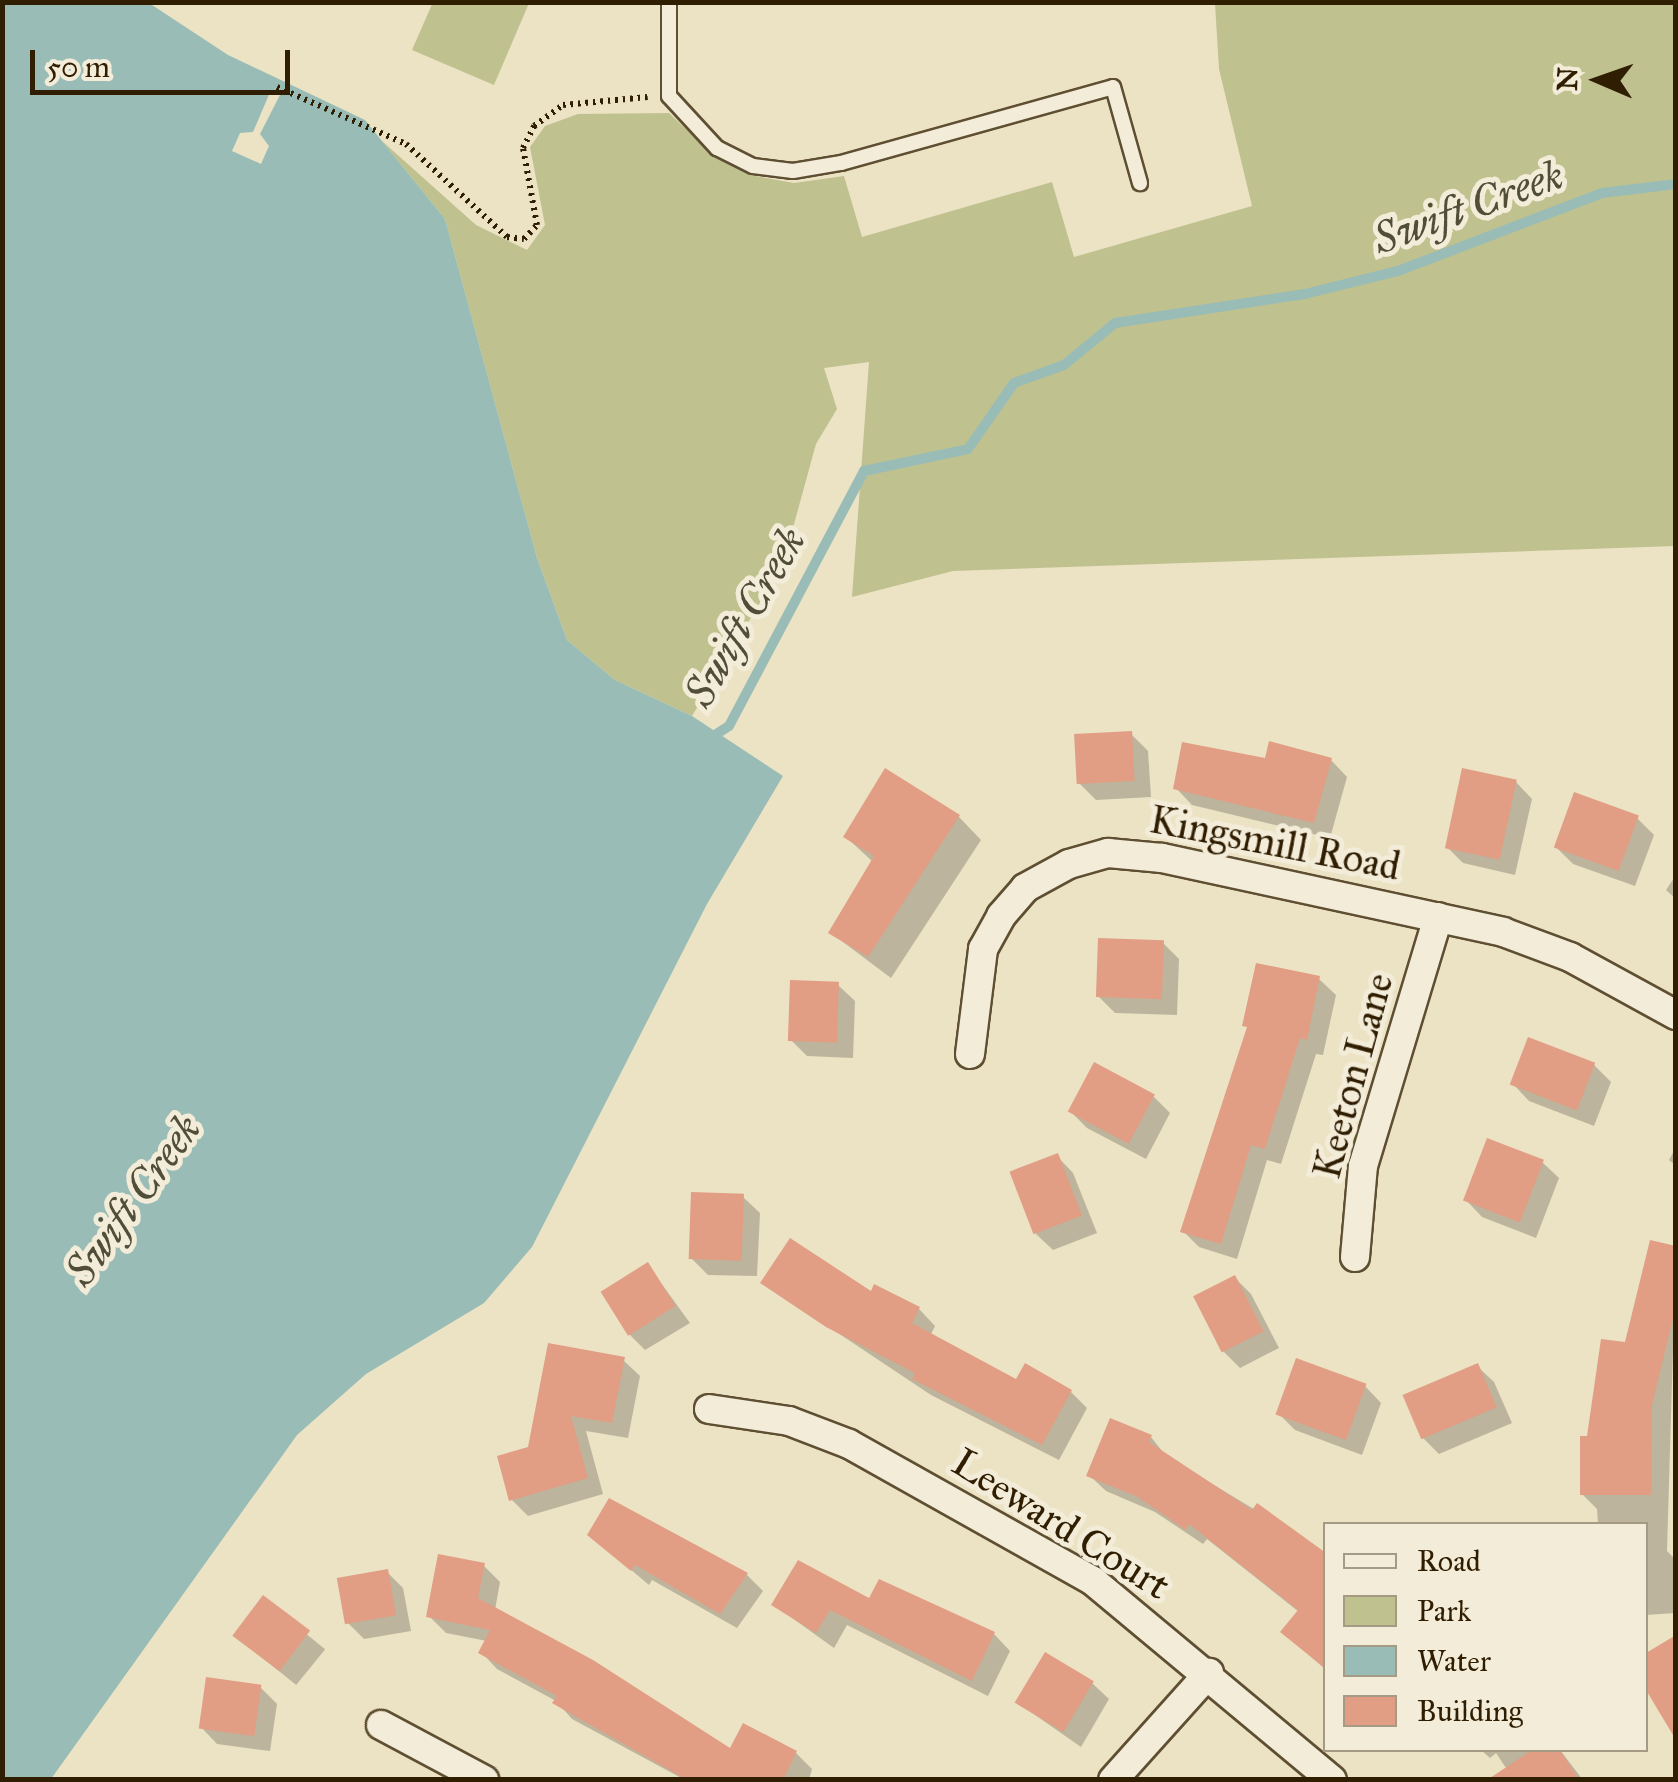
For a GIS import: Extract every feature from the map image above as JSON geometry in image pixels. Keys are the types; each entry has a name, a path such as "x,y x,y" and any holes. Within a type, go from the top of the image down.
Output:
{"street":[{"name":"Kingsmill Road","path":"970,1054 983,949 1025,888 1069,864 1108,853 1162,858 1438,916 1570,958 1676,1016"},
{"name":"Keeton Lane","path":"1355,1258 1364,1166 1438,916"},
{"name":"Leeward Court","path":"709,1409 789,1422 849,1444 1093,1581 1209,1673 1332,1780"},
{"path":"1113,1780 1209,1673"},
{"path":"381,1725 484,1780"}],"lane":[{"path":"668,2 669,96 717,148 754,166 793,171 841,163 1113,87 1140,182"}],"path":[{"path":"277,87 406,144 508,237 524,239 537,226 523,148 534,126 564,105 636,98"}],"green space":[{"path":"433,2 529,3 494,85 412,50"},
{"path":"1215,3 1675,3 1675,546 953,571 852,597 869,362 824,368 837,409 816,444 783,564 692,716 615,680 567,640 537,558 445,219 382,141 476,225 527,250 545,225 530,147 545,126 578,114 669,113 708,150 750,175 794,183 844,176 862,237 1052,182 1074,257 1252,206 1219,69"}],"water":[{"path":"3,3 149,3 228,55 365,120 445,219 537,558 567,640 615,680 692,716 783,776 707,904 532,1247 484,1303 366,1374 297,1435 51,1779 3,1780"}],"pier":[{"path":"271,90 281,93 260,134 269,146 261,164 232,151 240,133 253,132"}],"building":[{"path":"1132,731 1135,781 1077,784 1074,734"},
{"path":"1269,741 1332,758 1314,823 1173,789 1182,742 1265,758"},
{"path":"885,768 960,815 868,957 828,933 874,856 843,837"},
{"path":"1462,768 1517,780 1500,860 1445,848"},
{"path":"1574,792 1639,816 1619,871 1554,847"},
{"path":"1098,938 1164,940 1162,999 1096,997"},
{"path":"1256,963 1320,976 1307,1040 1300,1038 1265,1149 1251,1145 1221,1244 1180,1232 1247,1027 1242,1026"},
{"path":"790,980 839,982 837,1043 788,1041"},
{"path":"1528,1037 1595,1063 1577,1110 1510,1085"},
{"path":"1094,1062 1155,1094 1129,1144 1068,1111"},
{"path":"1487,1138 1544,1160 1520,1222 1463,1201"},
{"path":"1058,1153 1082,1216 1033,1234 1009,1172"},
{"path":"691,1192 744,1194 742,1261 689,1259"},
{"path":"790,1238 871,1291 874,1284 920,1307 912,1323 1016,1379 1025,1363 1072,1390 1042,1445 912,1379 915,1373 826,1327 760,1283"},
{"path":"1650,1240 1676,1246 1676,1306 1652,1405 1651,1495 1580,1495 1580,1436 1587,1436 1601,1339 1625,1342"},
{"path":"648,1262 676,1306 628,1336 601,1292"},
{"path":"1235,1275 1264,1331 1222,1352 1193,1296"},
{"path":"548,1343 625,1357 612,1423 571,1416 588,1478 509,1501 497,1456 528,1447"},
{"path":"1296,1358 1366,1384 1346,1440 1275,1414"},
{"path":"1478,1363 1497,1407 1421,1439 1403,1395"},
{"path":"1110,1418 1152,1435 1149,1442 1252,1510 1257,1503 1323,1551 1323,1667 1280,1632 1298,1610 1189,1524 1186,1530 1136,1496 1086,1476"},
{"path":"609,1498 748,1573 720,1614 635,1565 631,1571 587,1535"},
{"path":"438,1554 485,1563 478,1598 593,1660 730,1748 743,1723 797,1751 783,1780 687,1780 552,1703 557,1696 478,1653 490,1630 426,1617"},
{"path":"798,1560 869,1598 879,1579 995,1632 972,1681 830,1610 816,1633 771,1605"},
{"path":"388,1569 396,1615 345,1624 337,1578"},
{"path":"263,1595 310,1631 279,1671 232,1636"},
{"path":"1676,1635 1676,1740 1648,1693 1648,1652"},
{"path":"1045,1652 1094,1681 1063,1732 1015,1703"},
{"path":"206,1677 261,1685 254,1736 199,1728"},
{"path":"1529,1752 1561,1752 1579,1780 1487,1780"}],"waterway":[{"name":"Swift Creek","path":"710,738 729,726 864,471 968,449 1014,383 1064,365 1115,323 1305,294 1398,271 1602,193 1676,184"}]}
